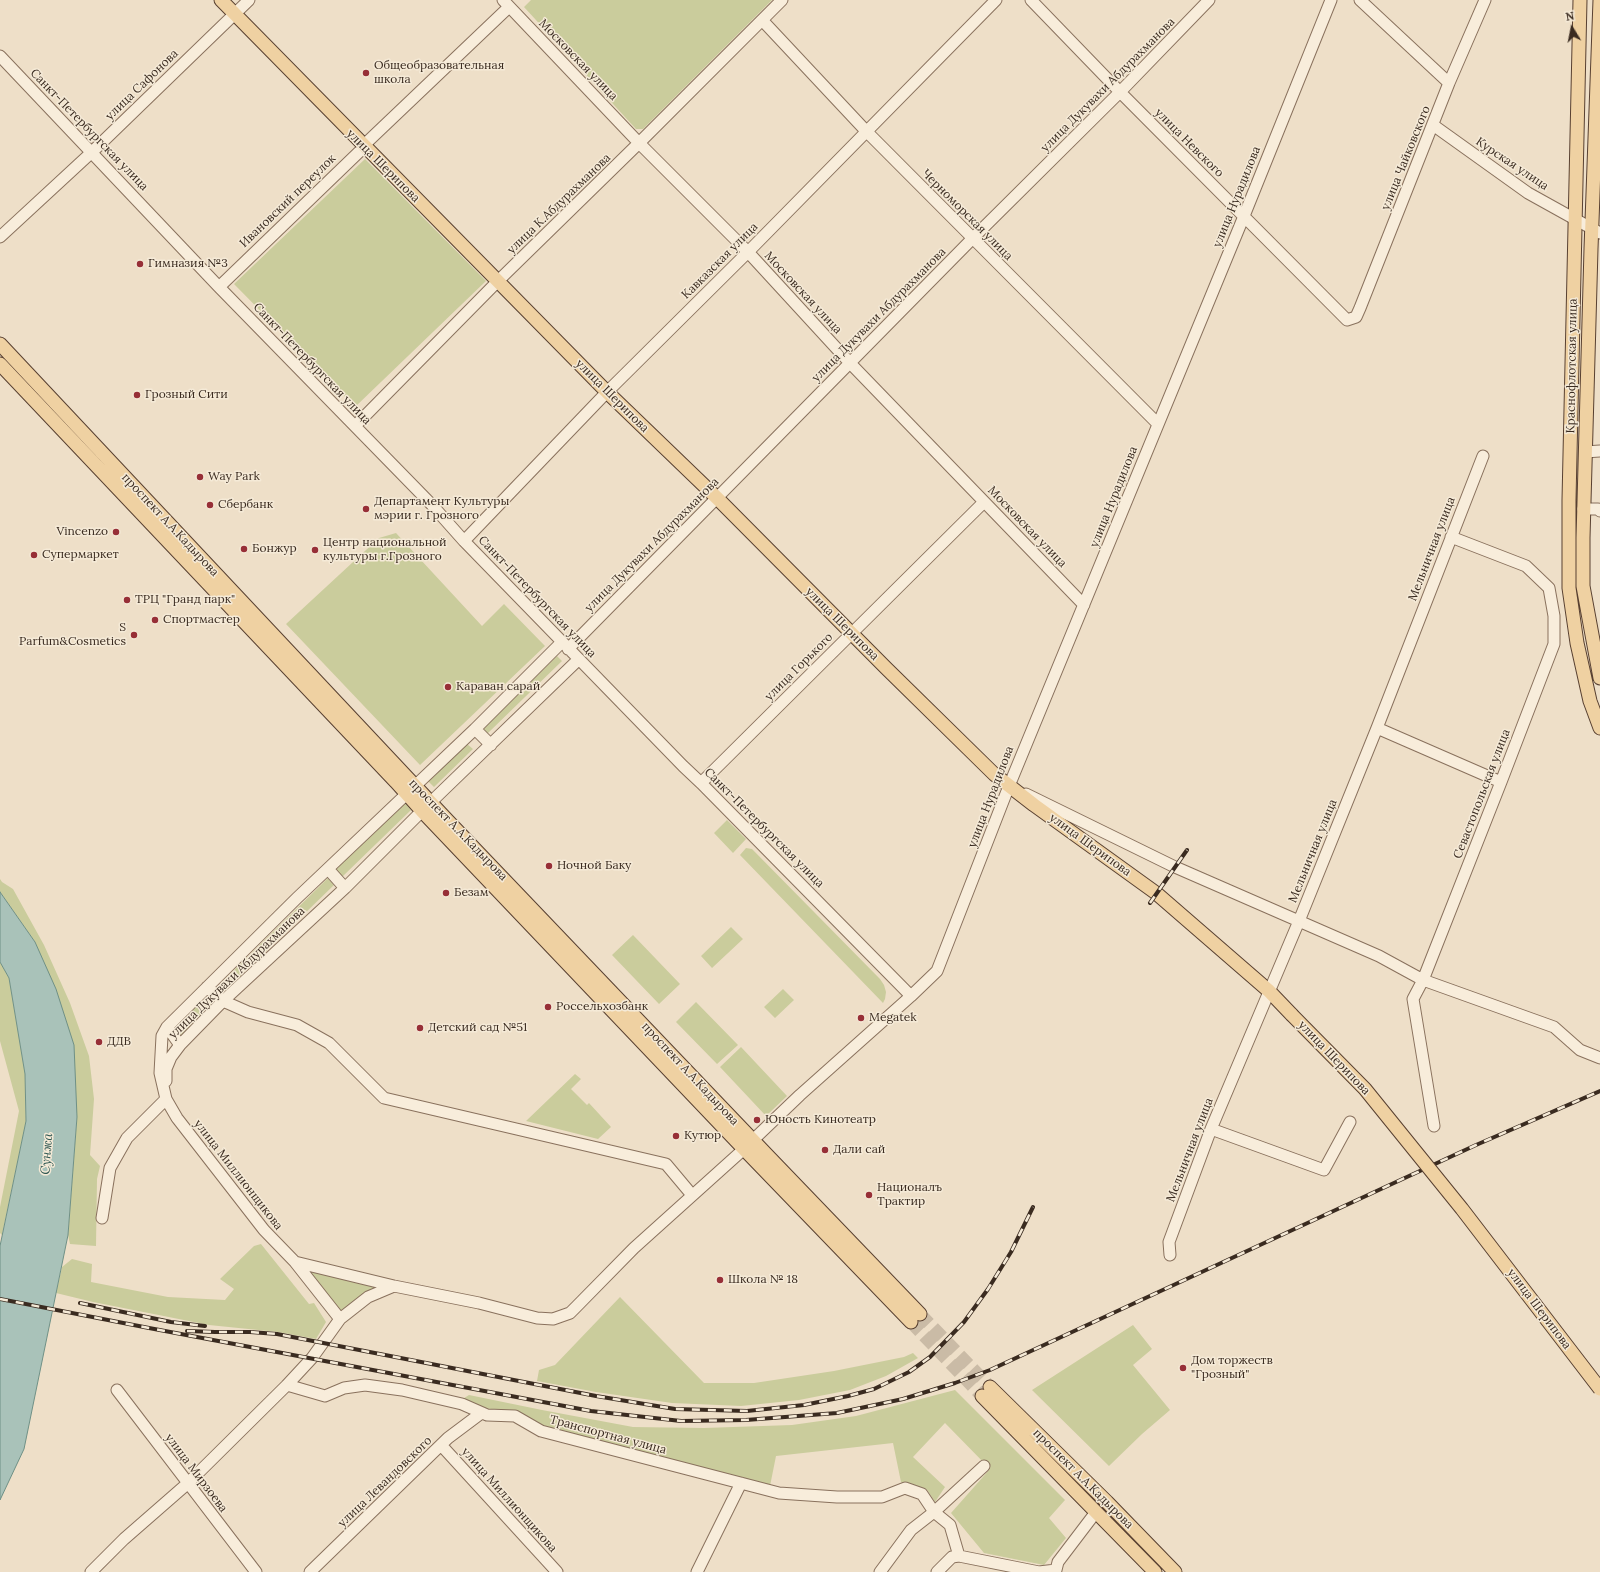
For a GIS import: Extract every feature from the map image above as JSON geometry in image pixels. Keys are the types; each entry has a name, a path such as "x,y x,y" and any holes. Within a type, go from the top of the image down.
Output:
{"main road":[{"name":"улица Шерипова","path":"221,0 361,149 976,756 1009,786 1156,893 1269,991 1365,1090 1462,1209 1600,1389"},
{"name":"Краснофлотская улица","path":"1580,0 1569,500 1569,588 1576,643 1590,701 1600,728"},
{"name":"Краснофлотская улица","path":"1600,0 1596,230 1583,509 1583,586 1600,678"},
{"name":"проспект А.А.Кадырова","path":"0,344 426,807 748,1145 916,1318"},
{"name":"проспект А.А.Кадырова","path":"1,367 411,790"},
{"name":"проспект А.А.Кадырова","path":"1156,1572 1096,1512 986,1392 1107,1502 1175,1572"}],"street":[{"name":"улица Сафонова","path":"0,237 92,152 249,0"},
{"name":"улица К.Абдурахманова","path":"355,426 497,282 639,144 782,0"},
{"name":"Кавказская улица","path":"464,541 607,392 748,252 996,0"},
{"name":"улица Невского","path":"1031,0 1120,92 1347,320"},
{"name":"улица Дукувахи Абдурахманова","path":"166,1099 159,1065 162,1036 167,1027 297,898 565,645 716,498 972,239 1120,92 1209,0"},
{"name":"улица Нурадилова","path":"295,1262 394,1286 479,1303 537,1318 553,1319 570,1313 634,1248 937,971 1009,786 1244,216 1331,0"},
{"path":"1360,0 1449,83"},
{"name":"улица Чайковского","path":"1347,320 1356,317 1360,308 1449,83 1485,0"},
{"name":"Московская улица","path":"506,3 639,144 748,252 850,363 1084,605"},
{"name":"Ивановский переулок","path":"219,287 361,149 506,3"},
{"name":"Черноморская улица","path":"762,20 866,131 1158,424"},
{"name":"Санкт-Петербургская улица","path":"0,56 219,287 432,505 464,541 683,766 702,783 911,996"},
{"name":"Курская улица","path":"1433,125 1528,193 1596,230"},
{"path":"1585,452 1600,451"},
{"name":"Мельничная улица","path":"1170,1255 1169,1242 1211,1129 1299,921 1377,728 1483,456"},
{"name":"улица Горького","path":"702,783 984,502"},
{"path":"1583,509 1600,511"},
{"name":"Севастопольская улица","path":"1423,980 1554,644 1554,616 1549,588 1526,566 1451,537"},
{"name":"улица Дукувахи Абдурахманова","path":"166,1099 166,1069 170,1056 180,1045 223,1001 345,888 426,807 579,659"},
{"path":"1377,728 1501,782"},
{"path":"475,729 491,745"},
{"name":"улица Шерипова","path":"1009,786 1175,867 1379,956 1423,980 1554,1027 1580,1050 1600,1058"},
{"path":"328,869 345,888"},
{"path":"1423,980 1413,999 1434,1126"},
{"path":"207,987 223,1001 248,1012 297,1025 329,1043 384,1098 666,1164 692,1195"},
{"path":"167,1027 180,1045"},
{"path":"102,1218 110,1168 127,1138 166,1099"},
{"name":"улица Миллионщикова","path":"166,1099 177,1118 264,1230 295,1262 340,1319"},
{"path":"1211,1129 1324,1170 1350,1122"},
{"path":"91,1572 124,1539 187,1484 287,1385 312,1358 340,1319 368,1297 394,1286"},
{"name":"Транспортная улица","path":"287,1385 325,1396 344,1388 365,1385 402,1390 462,1404 480,1414 515,1416 541,1431 779,1493 837,1497 882,1496 905,1488 922,1494 934,1512"},
{"name":"улица Мирзоева","path":"117,1390 187,1484 256,1572"},
{"name":"улица Левандовского","path":"310,1572 441,1445 480,1414"},
{"name":"улица Миллионщикова","path":"441,1445 557,1572"},
{"path":"880,1572 911,1530 934,1512 984,1466"},
{"path":"697,1572 741,1483"},
{"path":"934,1512 950,1525 959,1556"},
{"path":"937,1572 952,1557 959,1556 1039,1572 1056,1570 1058,1562 1096,1512"}],"green space":[{"path":"531,0 772,0 643,129 636,129 524,7"},
{"path":"365,159 486,281 355,407 234,284"},
{"path":"396,533 482,626 504,604 545,646 420,765 286,624 379,538"},
{"path":"557,656 562,661 487,734 482,729"},
{"path":"467,744 473,749 434,787 428,781"},
{"path":"405,803 411,810 342,877 335,870"},
{"path":"727,820 746,839 733,853 714,833"},
{"path":"746,848 752,849 880,979 886,992 883,1003 740,855"},
{"path":"328,878 334,885 230,986 224,980"},
{"path":"0,879 13,889 44,945 70,1003 89,1056 94,1099 90,1155 100,1166 97,1179 96,1246 70,1244 68,1235 77,1117 35,942 0,892"},
{"path":"731,927 743,939 712,968 701,956"},
{"path":"633,935 680,984 659,1004 612,955"},
{"path":"0,962 9,978 25,1074 26,1121 2,1235 0,1233 0,1207 19,1111 0,1041"},
{"path":"783,989 794,1000 775,1018 764,1007"},
{"path":"206,997 213,1003 181,1036 174,1029"},
{"path":"696,1002 738,1045 717,1064 676,1022"},
{"path":"741,1047 787,1096 766,1116 720,1067"},
{"path":"575,1074 581,1079 571,1089 587,1105 589,1103 611,1127 598,1139 526,1121"},
{"path":"261,1244 309,1304 314,1303 326,1322 316,1339 278,1332 209,1325 93,1302 56,1293 62,1267 72,1259 92,1264 91,1282 168,1297 225,1300 234,1289 220,1279 254,1246"},
{"path":"295,1262 394,1286 340,1319"},
{"path":"620,1297 704,1383 754,1383 834,1371 904,1357 913,1353 918,1358 886,1376 850,1390 799,1400 741,1406 672,1403 596,1392 537,1381 539,1370 555,1365"},
{"path":"1133,1325 1152,1349 1133,1365 1170,1410 1142,1434 1109,1466 1032,1390"},
{"path":"955,1390 1065,1500 1049,1518 1066,1538 1044,1565 984,1553 951,1513 990,1469 945,1423 913,1457 945,1487 935,1502 927,1490 901,1482 893,1443 776,1456 770,1486 543,1427 515,1411 480,1408 461,1400 469,1395 633,1427 704,1428 792,1425 856,1416"}],"water":[{"name":"Сунжа","path":"0,892 35,942 56,989 74,1045 77,1117 68,1235 24,1449 0,1500 0,1246 26,1121 25,1074 9,978 0,962"}],"tunnel":[{"path":"920,1314 990,1387"},
{"path":"911,1322 982,1396"}],"railway":[{"path":"1150,903 1187,850"},
{"path":"0,1299 591,1411 681,1421 746,1420 837,1413 903,1399 955,1383 990,1370 1476,1145 1600,1091"},
{"path":"187,1331 277,1334 596,1396 675,1409 747,1411 804,1405 874,1389 909,1372 930,1357 964,1322 988,1289 1011,1252 1033,1207"},
{"path":"80,1303 171,1322 205,1326"}],"place":[{"name":"Общеобразовательная школа","path":"366,73"},
{"name":"Гимназия №3","path":"140,264"},
{"name":"Грозный Сити","path":"137,395"},
{"name":"Way Park","path":"200,477"},
{"name":"Сбербанк","path":"210,505"},
{"name":"Департамент Культуры мэрии г. Грозного","path":"366,509"},
{"name":"Vincenzo","path":"116,532"},
{"name":"Бонжур","path":"244,549"},
{"name":"Центр национальной культуры г.Грозного","path":"315,550"},
{"name":"Супермаркет","path":"34,555"},
{"name":"ТРЦ \"Гранд парк\"","path":"127,600"},
{"name":"Спортмастер","path":"155,620"},
{"name":"S Parfum&Cosmetics","path":"134,635"},
{"name":"Караван сарай","path":"448,687"},
{"name":"Ночной Баку","path":"549,866"},
{"name":"Безам","path":"446,893"},
{"name":"Россельхозбанк","path":"548,1007"},
{"name":"Megatek","path":"861,1018"},
{"name":"Детский сад №51","path":"420,1028"},
{"name":"ДДВ","path":"99,1042"},
{"name":"Юность Кинотеатр","path":"757,1120"},
{"name":"Кутюр","path":"676,1136"},
{"name":"Дали сай","path":"825,1150"},
{"name":"Националъ Трактир","path":"869,1195"},
{"name":"Школа № 18","path":"720,1280"},
{"name":"Дом торжеств \"Грозный\"","path":"1183,1368"}]}
